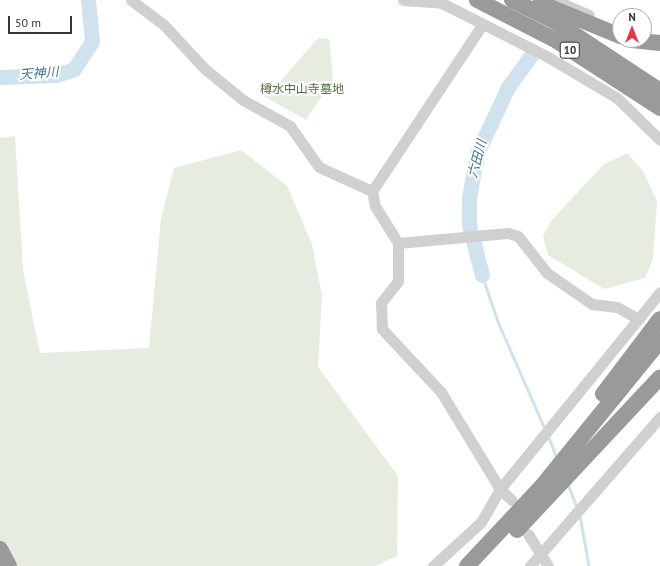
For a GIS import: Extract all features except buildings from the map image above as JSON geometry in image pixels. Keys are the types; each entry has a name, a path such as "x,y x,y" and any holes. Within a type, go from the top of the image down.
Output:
{"highway":[{"name":"10","path":"477,0 557,41 660,108"},
{"name":"10","path":"512,0 554,21 660,91"},
{"path":"533,0 612,33"},
{"path":"598,69 660,121"},
{"path":"531,497 537,482 660,319"},
{"path":"467,566 531,497 660,341"},
{"path":"571,469 579,454 660,358"},
{"path":"480,566 660,377"},
{"path":"0,549 9,566"}],"street":[{"path":"131,0 164,25 205,68 243,100 290,126 319,167 372,191"},
{"path":"404,0 442,3 482,25 548,57 612,94 660,140"},
{"path":"555,0 612,26"},
{"path":"482,25 372,191 375,206 398,243 398,280 381,302 382,330 441,392 500,489 512,500"},
{"path":"398,243 513,235 547,273 592,304 617,308 639,319"},
{"path":"433,566 481,522 500,489 660,292"},
{"path":"530,566 660,417"},
{"path":"528,534 542,552 548,566"}],"green space":[{"name":"樽水中山寺墓地","path":"318,38 329,39 333,79 306,120 262,95 280,82"},
{"path":"15,136 23,270 40,353 149,348 161,219 174,168 241,150 287,186 312,244 322,295 318,367 398,476 397,556 375,566 0,566 0,138"},
{"path":"627,153 643,171 657,201 653,259 645,278 604,289 548,255 543,236 551,221 603,165"}],"waterway":[{"name":"天神川","path":"0,77 56,75 74,69 92,41 88,0"},
{"name":"六田川","path":"482,275 469,225 469,198 477,153 508,87 532,54"},
{"path":"482,275 499,324 545,429"},
{"path":"548,435 557,459"},
{"path":"568,484 577,507"},
{"path":"580,515 589,566"}]}
